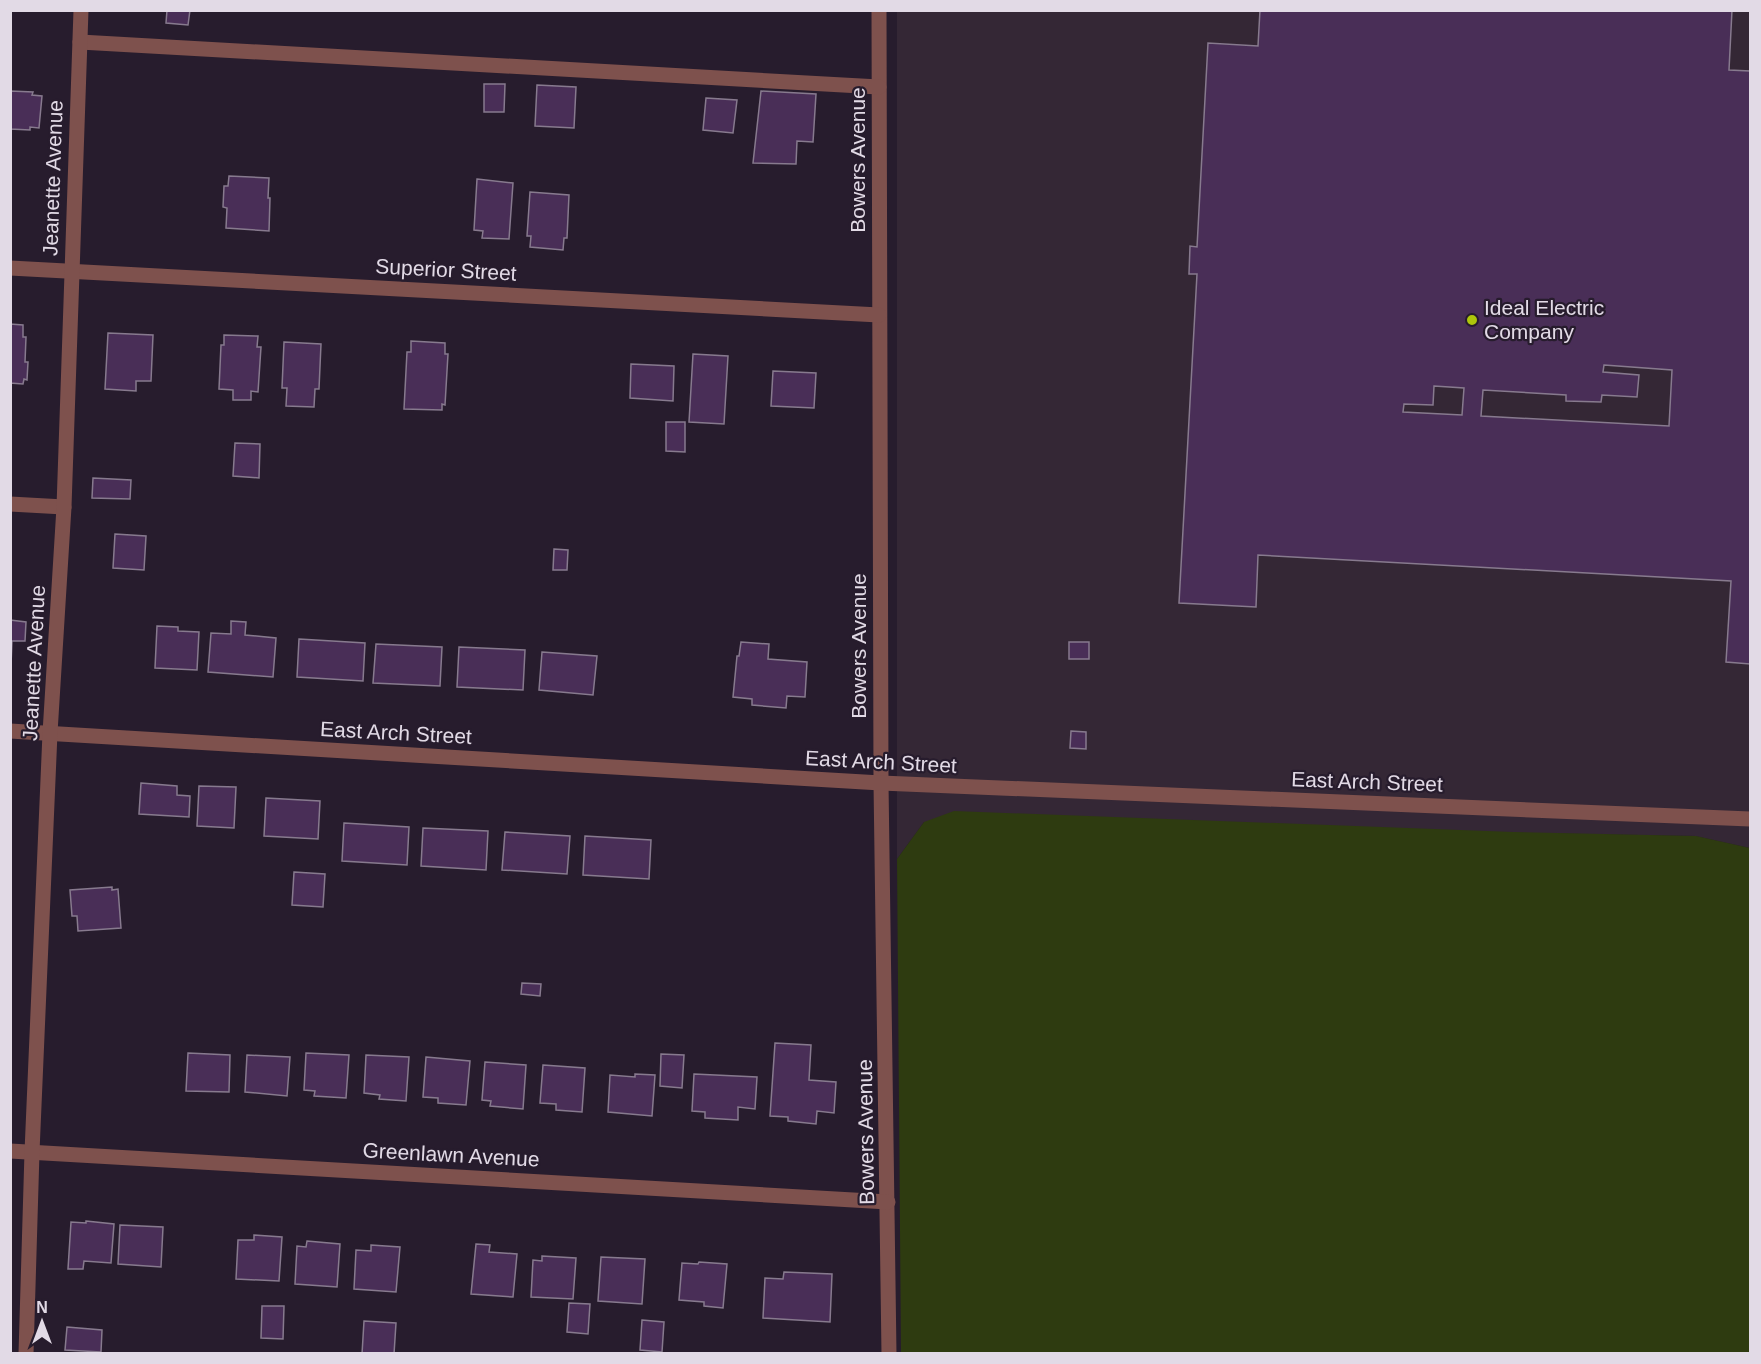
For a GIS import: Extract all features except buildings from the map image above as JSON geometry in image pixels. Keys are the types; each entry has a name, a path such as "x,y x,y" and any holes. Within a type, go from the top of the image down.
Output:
{"street":[{"name":"Jeanette Avenue","path":"26,1353 50,733 64,507 81,10"},
{"name":"Bowers Avenue","path":"879,10 881,783 889,1353"},
{"path":"80,42 879,87"},
{"name":"Superior Street","path":"10,268 879,315"},
{"path":"10,504 64,507"},
{"name":"East Arch Street","path":"10,731 881,783 1750,819"},
{"name":"Greenlawn Avenue","path":"10,1151 888,1202"}],"shaded area":[{"path":"897,11 1750,11 1750,848 1695,836 924,822 897,859"}],"green space":[{"path":"954,811 1513,832 1696,836 1750,848 1750,1353 901,1353 897,859 924,822"}],"place":[{"name":"Ideal Electric Company","path":"1472,320"}]}
